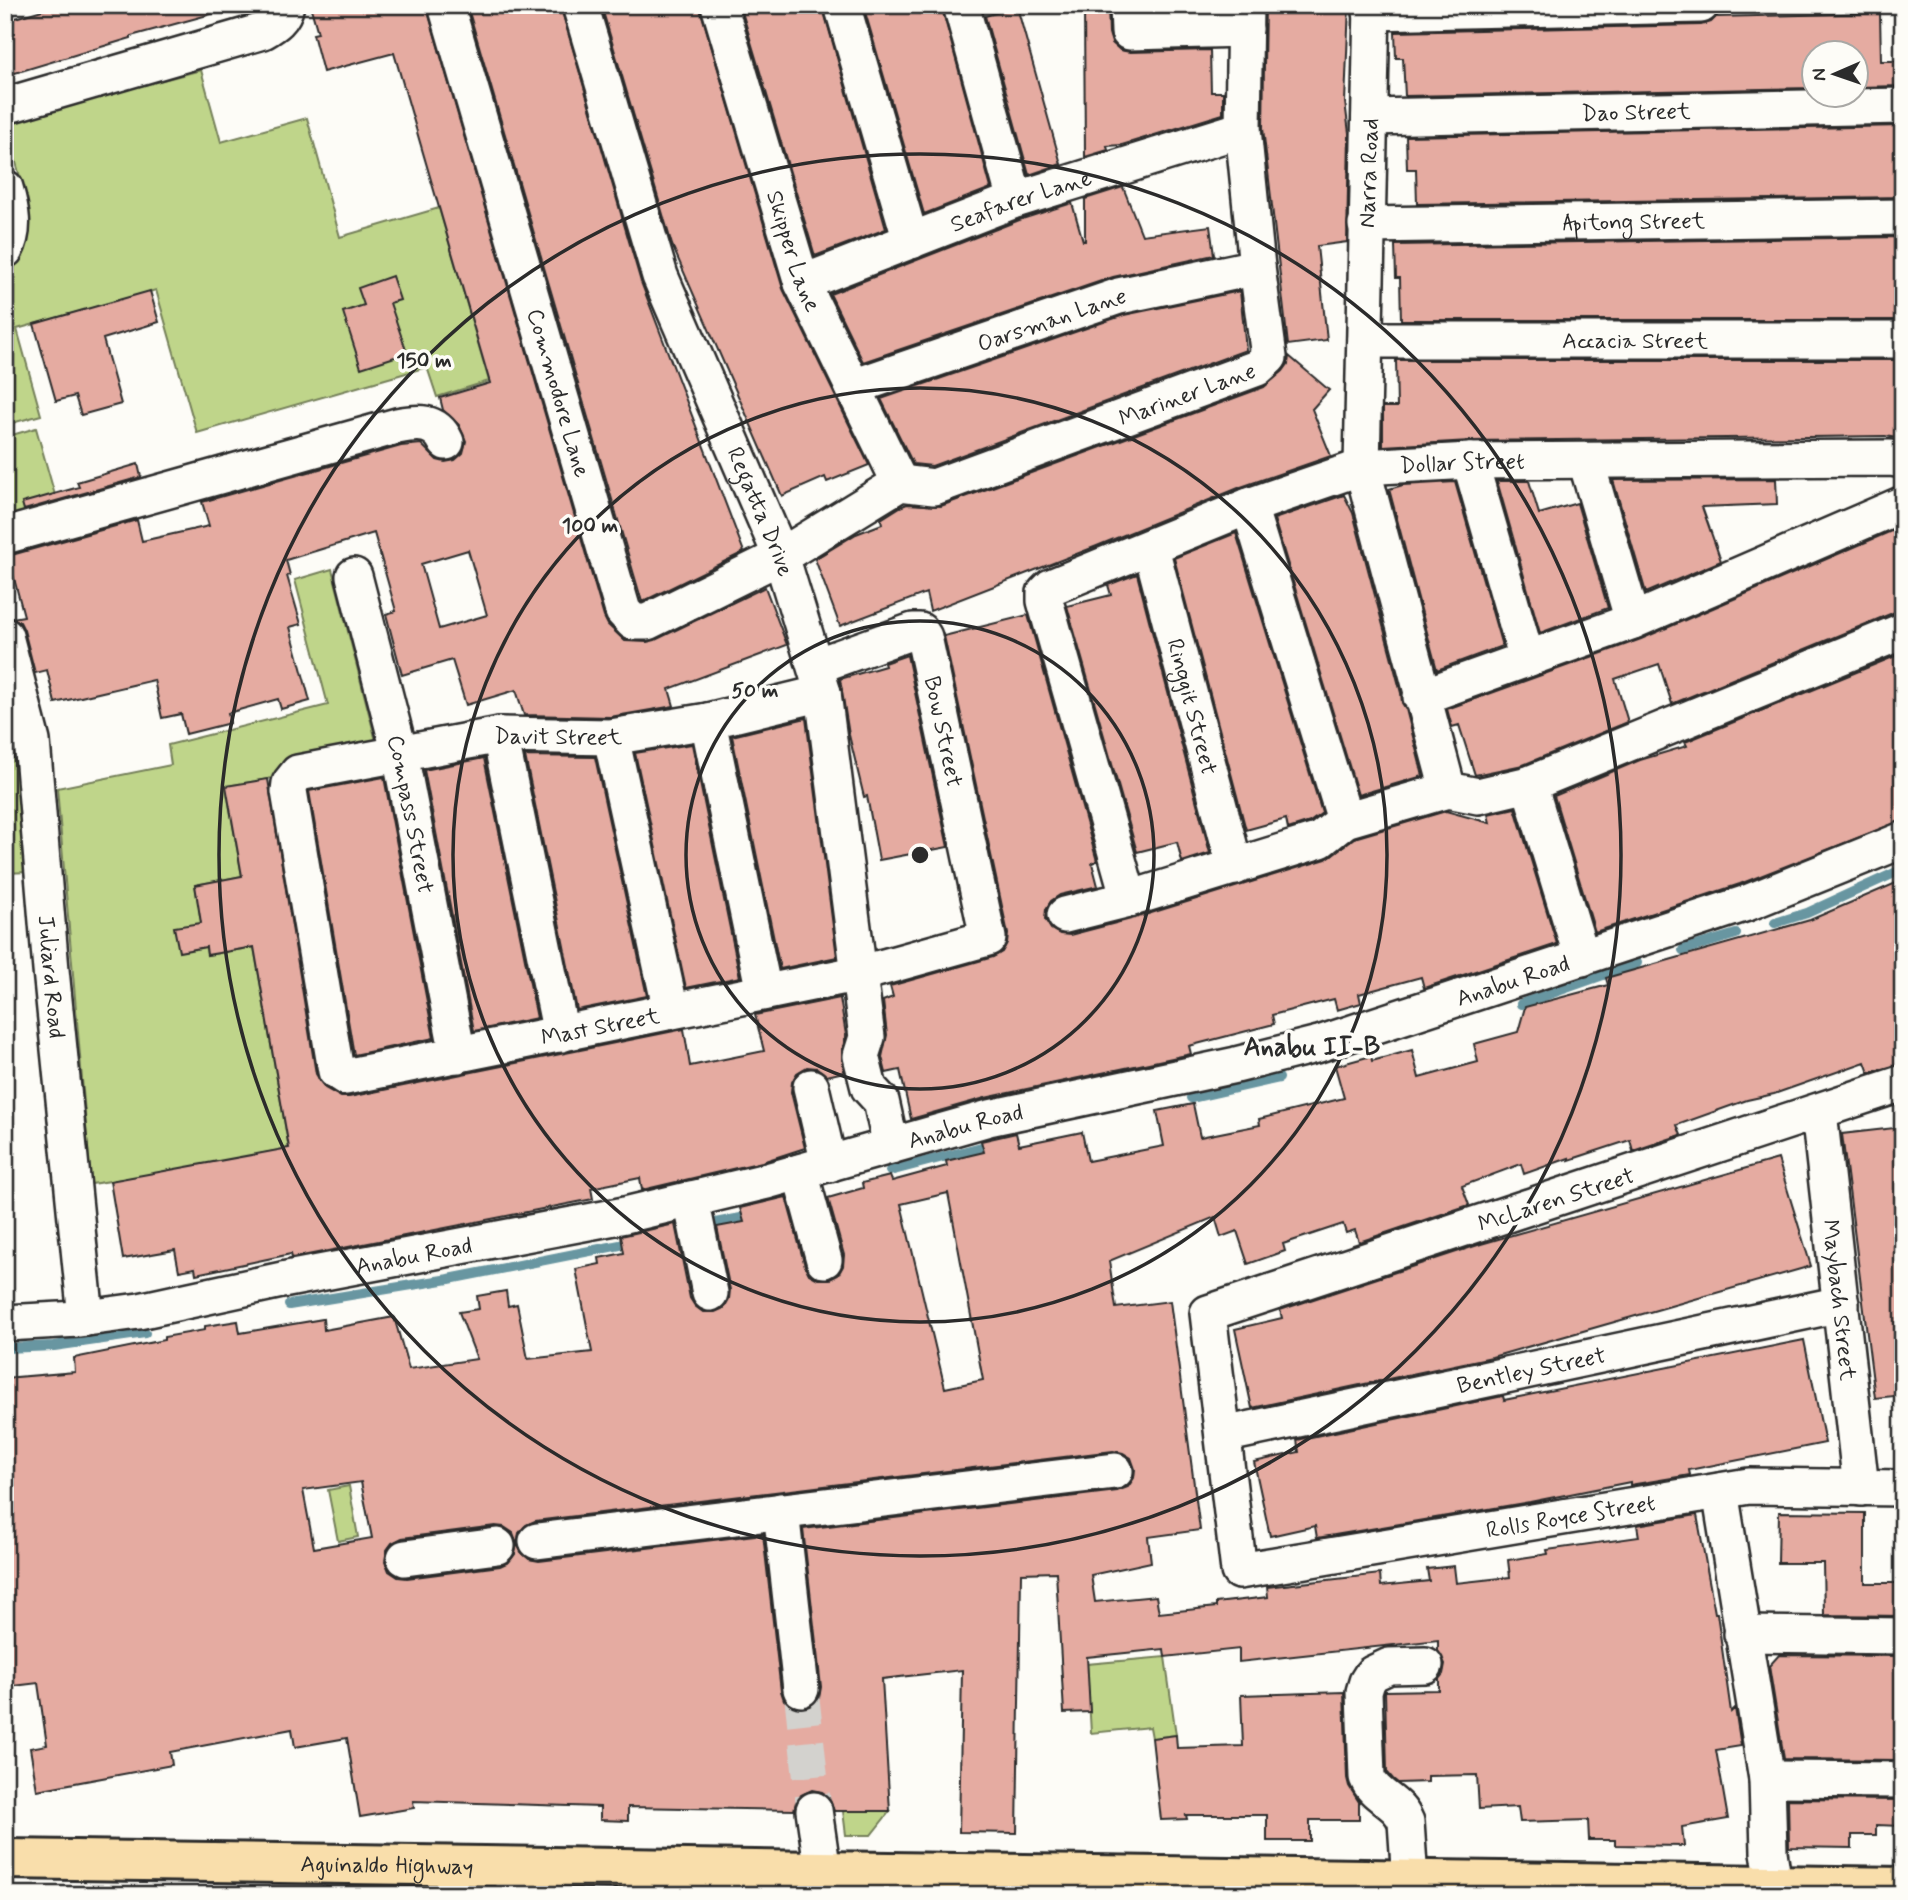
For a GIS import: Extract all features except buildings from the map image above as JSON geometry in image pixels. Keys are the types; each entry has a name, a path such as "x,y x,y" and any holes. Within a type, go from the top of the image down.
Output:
{"highway":[{"name":"Aguinaldo Highway","path":"5,1859 514,1881 1705,1890 1774,1885 1903,1887"}],"street":[{"path":"5,106 263,31 284,15 286,5"},
{"name":"Commodore Lane","path":"446,5 623,611 633,622 647,622 781,556"},
{"name":"Regatta Drive","path":"580,5 660,276 781,556 819,679 860,972 867,1037 861,1056 869,1088 881,1101 891,1146"},
{"name":"Skipper Lane","path":"719,5 802,283 900,483"},
{"path":"842,5 911,241"},
{"path":"961,5 1015,200"},
{"path":"1128,5 1129,32 1245,17"},
{"path":"1371,9 1701,5"},
{"name":"Narra Road","path":"1371,9 1362,467 1421,697 1448,790"},
{"name":"Mariner Lane","path":"900,483 934,486 1258,368 1269,357 1256,267 1243,129 1245,17"},
{"name":"Dao Street","path":"1370,117 1903,106"},
{"name":"Seafarer Lane","path":"802,283 1015,200 1243,129"},
{"path":"5,188 12,216 12,232 5,250"},
{"name":"Apitong Street","path":"1366,225 1903,217"},
{"name":"Oarsman Lane","path":"853,387 1119,296 1256,267"},
{"name":"Accacia Street","path":"1365,340 1903,340"},
{"path":"5,536 397,426 425,423 435,426 446,442"},
{"name":"Dollar Street","path":"1129,900 1045,601 1045,593 1051,587 1249,506 1362,467 1470,461 1903,460"},
{"path":"1470,461 1527,659"},
{"path":"1586,461 1633,621"},
{"path":"781,556 900,483"},
{"path":"1421,697 1633,621 1903,504"},
{"path":"1249,506 1345,820"},
{"name":"Ringgit Street","path":"1151,548 1235,866"},
{"name":"Compass Street","path":"354,576 400,754 458,1055"},
{"name":"Bow Street","path":"819,679 913,631 920,631 924,637 988,938"},
{"path":"1065,915 1129,900 1320,840 1345,820 1448,790 1478,796 1529,784 1903,631"},
{"name":"Juliard Road","path":"5,636 29,724 33,751 50,957 86,1318"},
{"name":"Davit Street","path":"340,1075 334,1065 289,791 293,777 298,773 500,735 611,737 708,722 819,679"},
{"path":"708,722 764,992"},
{"path":"500,735 561,1034"},
{"path":"611,737 671,1011"},
{"path":"1529,784 1582,958"},
{"name":"Anabu Road","path":"5,1323 86,1318 139,1311 293,1278 565,1227 814,1168 1007,1114 1236,1065 1327,1042 1747,903 1903,840"},
{"name":"Mast Street","path":"340,1075 345,1077 458,1055 860,972 988,938"},
{"name":"McLaren Street","path":"1223,1435 1208,1313 1903,1083"},
{"path":"811,1087 814,1168 824,1260"},
{"name":"Maybach Street","path":"1819,1112 1861,1488"},
{"path":"691,1199 710,1293"},
{"name":"Bentley Street","path":"1223,1435 1841,1304"},
{"name":"Rolls Royce Street","path":"1223,1435 1240,1571 1749,1486 1903,1488"},
{"path":"537,1541 1115,1471"},
{"path":"1720,1491 1767,1779 1769,1852 1774,1885"},
{"path":"781,1511 801,1689"},
{"path":"405,1558 497,1546"},
{"path":"1742,1634 1903,1636"},
{"path":"1411,1888 1406,1822 1403,1814 1394,1803 1374,1789 1367,1777 1364,1692 1373,1674 1380,1669 1389,1666 1425,1665"},
{"path":"1767,1779 1903,1780"},
{"path":"814,1811 823,1883"}],"green space":[{"path":"201,70 221,142 307,118 340,237 439,208 489,381 437,397 427,367 197,433 156,290 17,329 41,415 5,425 5,271 21,249 28,219 27,202 9,137 12,125 22,117"},
{"path":"36,428 60,513 5,529 5,437"},
{"path":"332,569 376,741 268,779 226,786 242,876 195,885 207,955 254,947 289,1148 180,1170 91,1184 57,788 171,765 168,745 328,705 295,580"},
{"path":"11,734 29,872 5,873 5,735"},
{"path":"349,1486 358,1537 338,1541 328,1490"},
{"path":"1165,1657 1176,1735 1152,1738 1150,1727 1091,1733 1087,1664"},
{"path":"843,1811 890,1811 871,1835 846,1835"}],"waterway":[{"path":"1775,923 1807,913 1901,870"},
{"path":"1683,950 1736,934"},
{"path":"1521,1004 1637,963"},
{"path":"1191,1098 1279,1078"},
{"path":"890,1171 993,1144"},
{"path":"710,1224 741,1218"},
{"path":"289,1305 449,1279 620,1245"},
{"path":"5,1348 54,1346 145,1333"}],"tunnel":[{"path":"801,1689 814,1810"}],"district":[{"name":"Anabu II-B","path":"1312,1046"}]}
